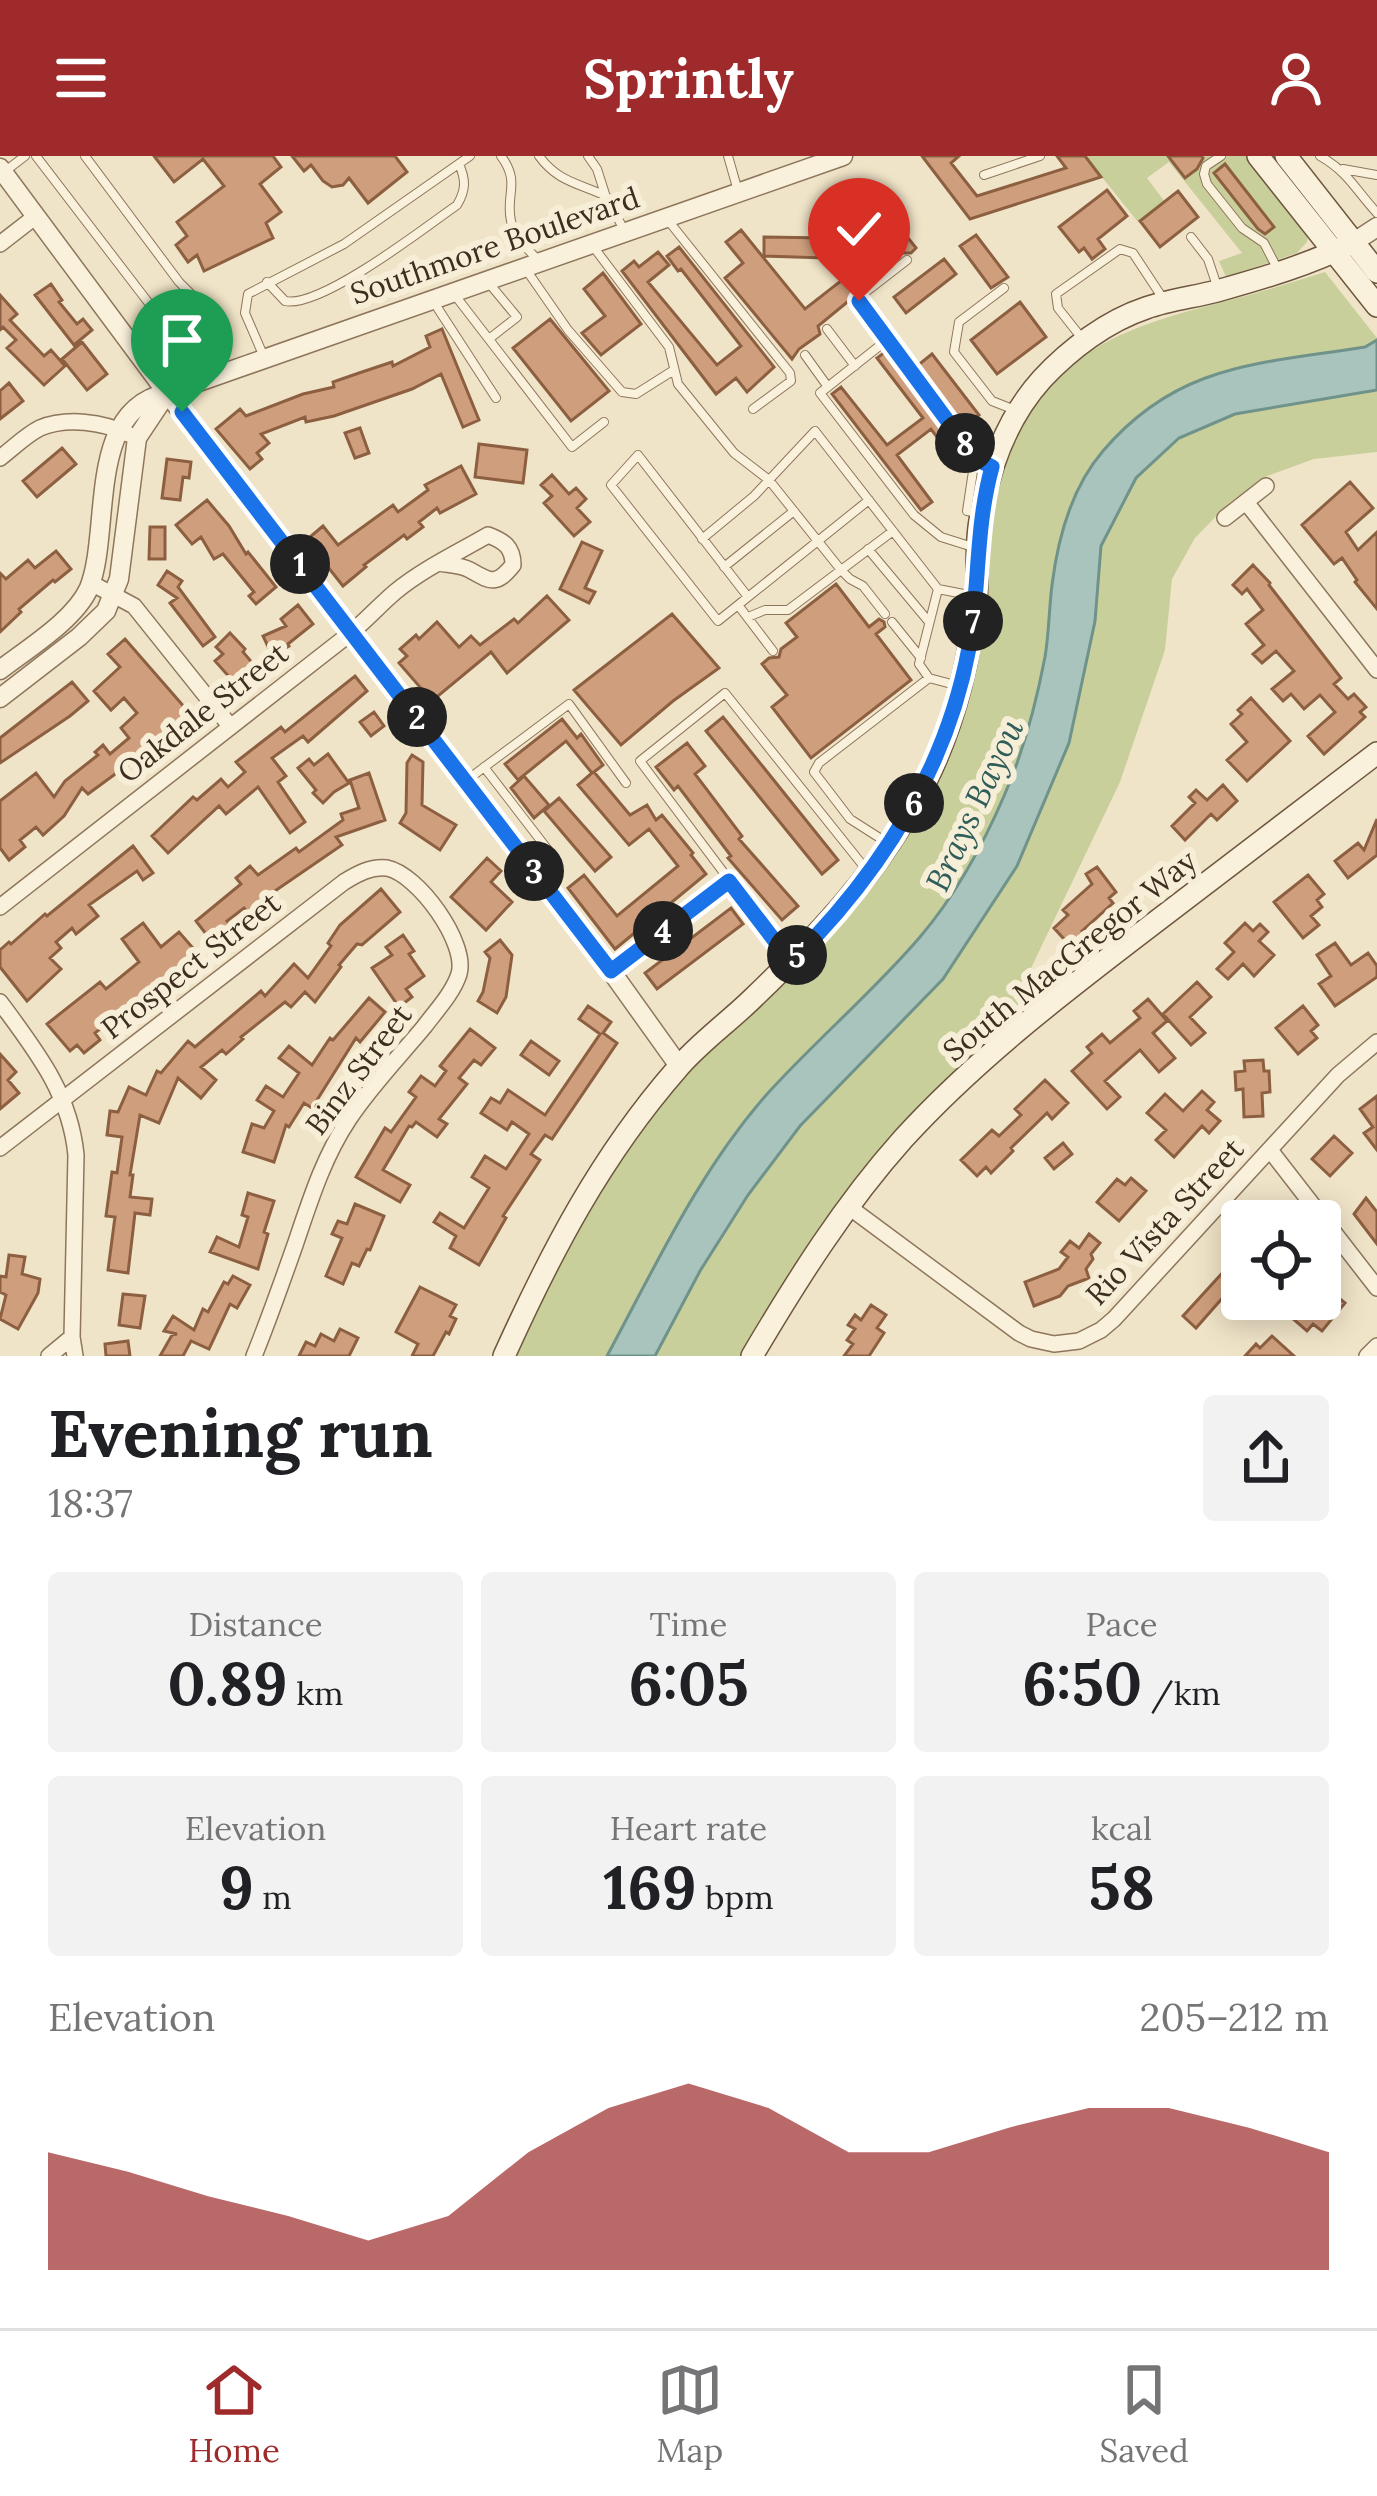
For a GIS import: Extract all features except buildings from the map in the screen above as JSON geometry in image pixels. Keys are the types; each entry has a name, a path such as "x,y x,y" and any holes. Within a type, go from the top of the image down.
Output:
{"main road":[{"path":"1258,156 1371,276 1377,306"},
{"path":"1286,156 1343,247"},
{"path":"504,1356 546,1262 610,1155 679,1066 822,931 890,845 928,776 960,687 976,597 984,462 1016,411 1066,355 1107,326 1145,308 1278,272 1343,247"},
{"name":"South MacGregor Way","path":"752,1356 849,1207 946,1096 1056,998 1377,753"}],"street":[{"name":"Southmore Boulevard","path":"167,394 666,218 736,183 843,156"},
{"path":"2,170 679,1066"},
{"path":"0,244 36,216"},
{"path":"1343,247 1377,227"},
{"path":"0,670 74,611 91,583 109,455 167,394"},
{"path":"0,458 44,426 92,422 128,434"},
{"path":"0,698 96,622 115,593 128,434"},
{"path":"1225,518 1266,486"},
{"path":"1246,502 1377,670"},
{"name":"Oakdale Street","path":"0,907 352,632 396,591 440,563"},
{"path":"91,583 134,606 230,726"},
{"name":"Prospect Street","path":"0,1148 357,874 382,867 409,877 423,891"},
{"name":"Binz Street","path":"254,1356 321,1169 350,1117 456,982 461,968 451,935 423,891"},
{"path":"0,1002 37,1052 64,1099 74,1130 75,1356"},
{"name":"Rio Vista Street","path":"849,1207 1019,1333 1043,1342 1066,1343 1090,1336 1114,1319 1338,1075 1377,1042"},
{"path":"1270,1150 1377,1288"},
{"path":"49,1356 72,1337"},
{"path":"1367,1356 1377,1346"}],"lane":[{"path":"2,170 25,156"},
{"path":"36,156 151,306 158,322 172,337 188,334 200,323 202,305 179,282 85,156"},
{"path":"265,359 244,313 248,294 344,244 470,156"},
{"path":"501,156 512,170 511,221 518,239 586,352 622,392 636,394 675,369"},
{"path":"539,156 564,181 606,196"},
{"path":"588,156 625,232"},
{"path":"728,156 736,183"},
{"path":"994,156 1003,169"},
{"path":"984,175 1040,156"},
{"path":"1220,156 1206,166 1207,184 1242,228 1264,243 1278,272"},
{"path":"1320,156 1343,169 1377,175"},
{"path":"267,282 285,302 304,302 384,258 457,205 464,195 465,178 459,164"},
{"path":"1343,169 1377,213"},
{"path":"666,218 790,373 791,381 753,409"},
{"path":"1191,237 1208,259 1219,290"},
{"path":"591,244 669,347 678,383 734,453 769,480 841,570 863,586 921,658"},
{"path":"1084,342 1058,308 1056,294 1120,249 1133,253 1167,303"},
{"path":"907,260 860,297 860,304 984,462"},
{"path":"487,280 517,317 489,339"},
{"path":"1004,288 959,322 954,352 992,401 1016,411"},
{"path":"453,292 572,447 604,422"},
{"path":"433,300 496,398"},
{"path":"827,329 855,366"},
{"path":"887,340 820,392 914,515 941,537 978,549"},
{"path":"805,355 828,387"},
{"path":"702,538 754,496 815,430 938,589 976,597"},
{"path":"748,597 638,455 611,485 718,621 818,542 869,500"},
{"path":"724,567 794,511"},
{"path":"748,617 765,610 788,610 893,531"},
{"path":"868,549 930,623"},
{"path":"938,589 919,664 928,678 960,687"},
{"path":"738,605 773,651"},
{"path":"890,845 850,819 814,772 928,678"},
{"path":"791,962 640,760 725,693 869,874"},
{"path":"465,781 569,704 626,783"},
{"path":"484,767 555,860 537,874"},
{"path":"611,971 729,881"}],"green space":[{"path":"1085,156 1250,156 1308,234 1307,242 1297,253 1226,277 1219,261 1242,253 1169,162 1147,178 1165,202 1138,222"},
{"path":"1325,272 1377,338 1377,452 1314,459 1267,476 1229,503 1195,538 1172,579 1165,650 1120,782 1022,987 1036,1005 967,1061 742,1356 515,1356 556,1266 600,1191 667,1097 825,942 866,895 934,784 999,473 1038,400 1061,374 1116,337"}],"water":[{"path":"1377,340 1377,390 1235,414 1179,438 1136,478 1101,546 1095,621 1069,743 1017,866 943,979 800,1126 748,1195 655,1356 607,1356 680,1220 743,1123 920,937 977,852 1011,780 1028,728 1045,657 1058,549 1074,497 1092,465 1131,422 1191,384 1255,364 1365,347"}],"route":[{"path":"182,412 611,971 729,881 791,962 848,902 890,845 950,725 969,649 979,530 992,467 975,458 859,301"}],"water label":[{"name":"Brays Bayou","path":"974,805"}]}
